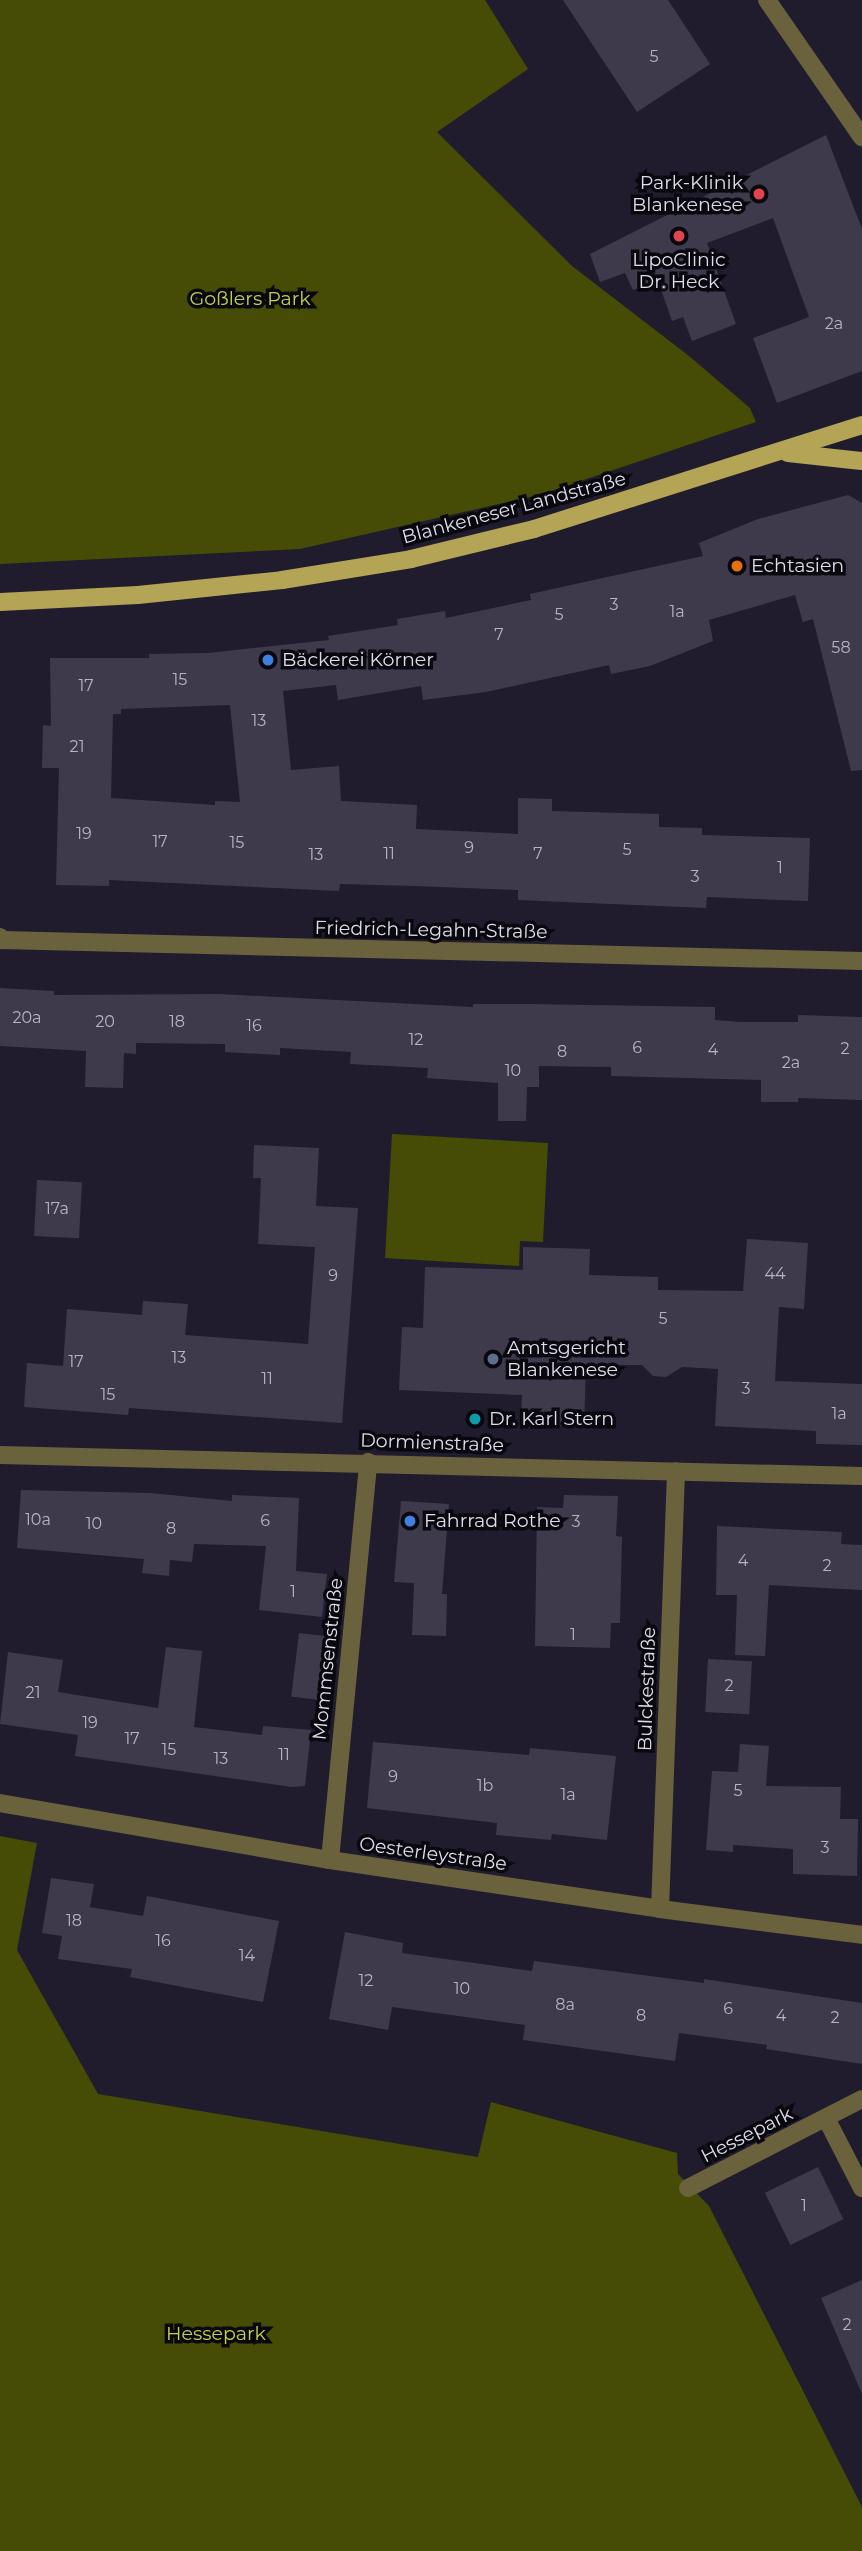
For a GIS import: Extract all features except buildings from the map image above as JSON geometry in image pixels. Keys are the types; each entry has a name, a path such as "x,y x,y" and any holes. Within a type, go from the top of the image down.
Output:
{"main road":[{"name":"Blankeneser Landstraße","path":"0,602 138,595 282,580 411,559 534,529 862,425"},
{"path":"782,452 862,461"}],"street":[{"path":"767,0 862,137"},
{"name":"Friedrich-Legahn-Straße","path":"0,937 2,940 862,961"},
{"name":"Dormienstraße","path":"0,1455 862,1476"},
{"name":"Mommsenstraße","path":"330,1860 368,1462"},
{"name":"Bulckestraße","path":"660,1909 676,1471"},
{"name":"Oesterleystraße","path":"0,1803 330,1860 660,1909 862,1935"},
{"name":"Hessepark","path":"688,2188 862,2099"},
{"path":"826,2118 862,2188"}],"green space":[{"name":"Goßlers Park","path":"0,0 485,0 528,69 437,132 572,266 689,356 750,408 756,422 539,495 300,549 0,564"},
{"path":"392,1134 548,1143 543,1242 520,1241 519,1266 385,1258"},
{"name":"Hessepark","path":"0,1836 37,1843 17,1950 98,2094 478,2157 491,2102 677,2153 678,2174 709,2206 862,2507 862,2551 0,2551"}],"place":[{"name":"Park-Klinik Blankenese","path":"759,194"},
{"name":"LipoClinic Dr. Heck","path":"679,236"},
{"name":"Echtasien","path":"737,566"},
{"name":"Bäckerei Körner","path":"268,660"},
{"name":"Amtsgericht Blankenese","path":"493,1359"},
{"name":"Dr. Karl Stern","path":"475,1419"},
{"name":"Fahrrad Rothe","path":"410,1521"}]}
